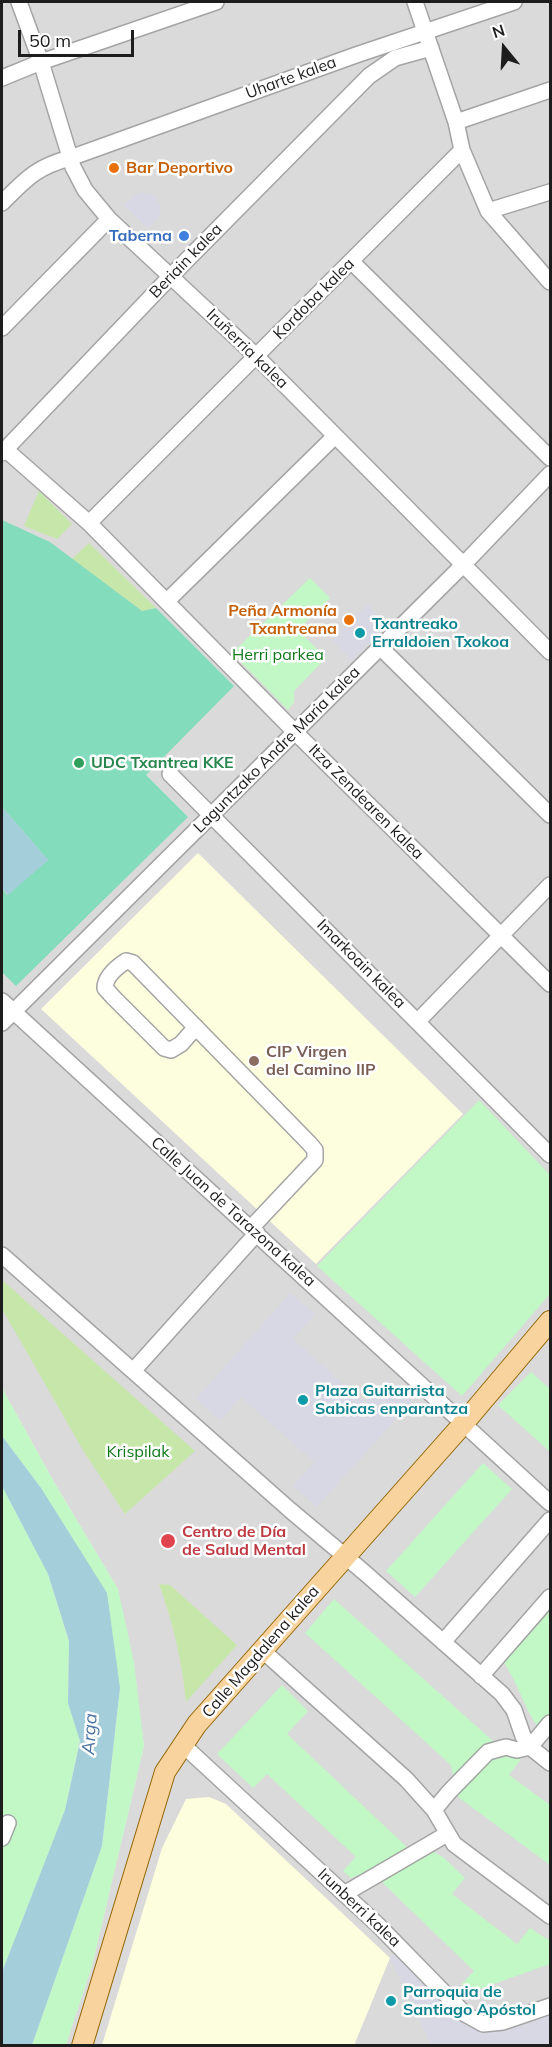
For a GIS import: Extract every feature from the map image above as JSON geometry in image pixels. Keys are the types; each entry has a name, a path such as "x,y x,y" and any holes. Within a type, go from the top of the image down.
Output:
{"main road":[{"name":"Calle Magdalena kalea","path":"82,2046 165,1772 197,1724 463,1425 550,1322"}],"street":[{"name":"Iruñerria kalea","path":"19,2 41,62 70,158 85,190 109,219 256,356 457,566 550,652"},
{"path":"2,78 41,62 216,2"},
{"path":"415,2 456,122 462,150 488,212 550,282"},
{"name":"Uharte kalea","path":"2,204 31,174 49,164 356,55 514,2"},
{"name":"Beriain kalea","path":"3,451 171,276 369,76 395,57 431,48"},
{"path":"356,55 369,76"},
{"path":"456,122 550,90"},
{"name":"Kordoba kalea","path":"89,524 462,150"},
{"path":"488,212 550,192"},
{"path":"2,328 109,219"},
{"path":"351,261 550,458"},
{"path":"167,601 335,436"},
{"name":"Itza Zendearen kalea","path":"3,451 89,524 550,984"},
{"name":"Laguntzako Andre Maria kalea","path":"2,1023 550,474"},
{"name":"Laguntzako Andre Maria kalea","path":"293,730 380,647 457,566"},
{"path":"380,647 550,815"},
{"name":"Imarkoain kalea","path":"170,774 214,810 486,1092 550,1155"},
{"path":"418,1021 550,885"},
{"path":"133,1371 315,1160 315,1150 133,963 126,961 118,966 105,983 105,988 113,997 164,1048 171,1050 176,1047 196,1028"},
{"name":"Calle Juan de Tarazona kalea","path":"2,1001 550,1503"},
{"path":"2,1255 502,1694 514,1710 523,1736 530,1747 550,1763"},
{"path":"443,1642 550,1520"},
{"path":"481,1676 550,1597"},
{"path":"262,1650 406,1779 434,1810 454,1844 550,1916"},
{"path":"434,1810 488,1752 506,1747 516,1750 530,1747 550,1723"},
{"name":"Irunberri kalea","path":"183,1745 378,1925 465,2013 483,2024 503,2022 550,2006"},
{"path":"2,1838 5,1824"},
{"path":"344,1894 447,1834"}],"shaded area":[{"path":"2,2 550,2 550,2045 66,2045 92,1966 144,1746 118,1589 54,1482 2,1388"},
{"path":"142,192 154,195 160,204 161,211 148,229 124,205 136,194"},
{"name":"Txantreako Erraldoien Txokoa","path":"368,605 388,625 352,661 332,641"},
{"name":"CIP Virgen del Camino IIP","path":"198,853 463,1114 316,1264 41,1009"},
{"name":"Plaza Guitarrista Sabicas enparantza","path":"290,1293 315,1314 293,1339 365,1403 388,1379 412,1401 317,1507 293,1486 314,1462 241,1397 220,1421 196,1399"},
{"path":"209,1797 226,1804 390,1958 356,2045 102,2045 162,1848 186,1799"},
{"path":"397,1951 460,2018 480,2031 497,2030 550,2012 550,2045 429,2045 390,1958"}],"green space":[{"path":"39,491 72,524 57,539 24,526"},
{"name":"UDC Txantrea KKE","path":"2,520 50,542 142,611 156,608 234,686 146,775 188,817 16,986 2,972 2,888 7,895 48,860 2,807"},
{"path":"89,543 156,608 142,611 72,559"},
{"name":"Herri parkea","path":"310,578 330,598 304,624 307,627 301,633 326,658 294,691 294,702 288,710 232,653"},
{"path":"479,1100 550,1175 550,1294 462,1396 317,1266"},
{"name":"Krispilak","path":"2,1280 195,1451 125,1514 84,1452 2,1309"},
{"path":"531,1372 550,1389 550,1452 498,1405"},
{"path":"2,1388 54,1482 118,1589 134,1662 144,1746 92,1966 66,2045 32,2045 102,1846 120,1688 41,1488 2,1436"},
{"path":"483,1463 512,1489 415,1597 386,1571"},
{"path":"2,1486 48,1574 69,1642 68,1703 80,1740 65,1810 2,1972"},
{"path":"159,1584 170,1585 237,1645 186,1702 176,1642"},
{"path":"334,1599 493,1741 521,1759 509,1775 550,1805 550,1865 458,1797 451,1765 305,1633"},
{"path":"550,1605 550,1716 539,1729 503,1661"},
{"path":"282,1685 308,1711 287,1734 409,1849 430,1850 443,1857 465,1878 452,1894 517,1944 530,1928 550,1941 550,1964 474,1991 461,1985 474,1971 385,1885 373,1869 351,1878 343,1871 356,1857 267,1774 253,1788 217,1754"}],"water":[{"path":"2,807 48,860 8,895 2,888"},
{"name":"Arga","path":"2,1436 41,1488 107,1593 120,1688 102,1846 32,2045 2,2045 2,1972 65,1810 80,1741 68,1703 69,1641 48,1574 2,1486"}],"place":[{"name":"Bar Deportivo","path":"114,168"},
{"name":"Taberna","path":"184,236"},
{"name":"Peña Armonía Txantreana","path":"349,620"},
{"name":"Txantreako Erraldoien Txokoa","path":"360,633"},
{"name":"UDC Txantrea KKE","path":"79,763"},
{"name":"CIP Virgen del Camino IIP","path":"254,1061"},
{"name":"Plaza Guitarrista Sabicas enparantza","path":"303,1400"},
{"name":"Centro de Día de Salud Mental","path":"168,1541"},
{"name":"Parroquia de Santiago Apóstol","path":"391,2001"}]}
